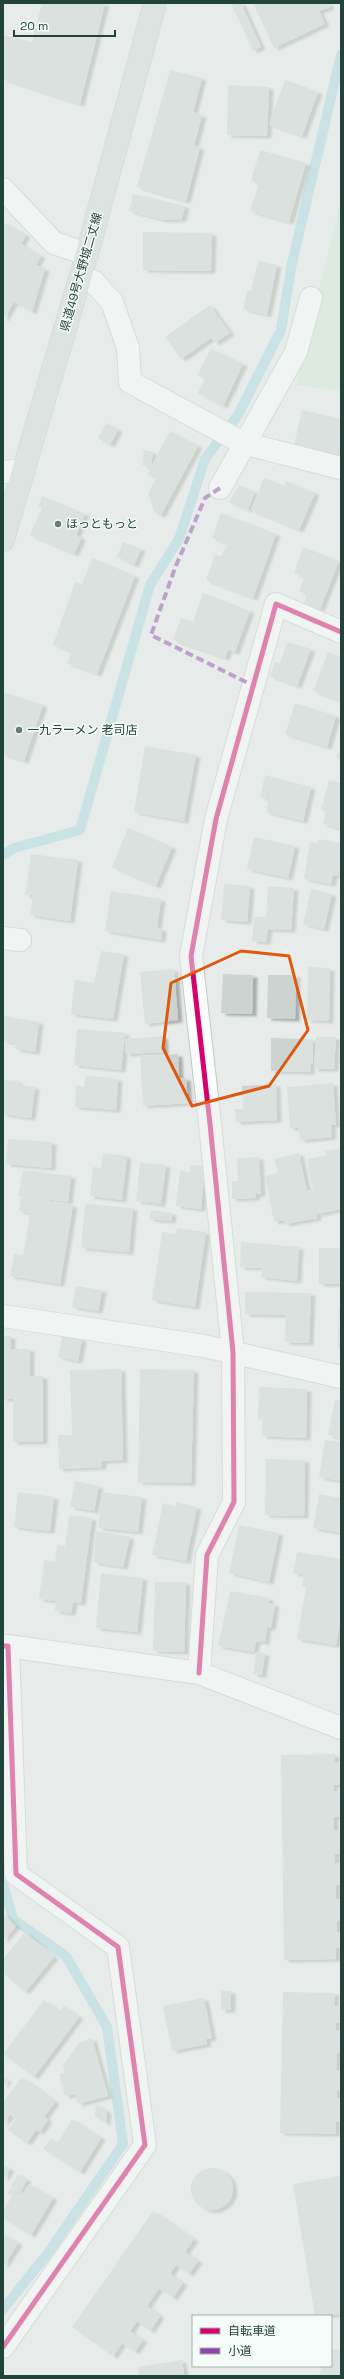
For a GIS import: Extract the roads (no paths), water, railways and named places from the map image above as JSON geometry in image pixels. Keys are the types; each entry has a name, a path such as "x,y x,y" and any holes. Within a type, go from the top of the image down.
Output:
{"main road":[{"name":"県道49号大野城二丈線","path":"3,540 13,471 80,279 155,3"}],"street":[{"path":"3,189 54,243 87,254"},
{"path":"80,279 93,281 112,302 128,348 130,382 243,443 341,468"},
{"path":"220,488 243,443 296,352 311,298"},
{"path":"199,1673 207,1555 234,1502 233,1352 191,956 216,819 276,604 341,632"},
{"path":"3,1316 204,1346 341,1377"},
{"path":"3,2347 145,2145 118,1947 16,1874 5,1646 199,1673 341,1728"}],"waterway":[{"path":"3,855 14,848 80,830 150,585 179,539 205,459 238,415 281,330 292,263 341,55"},
{"path":"3,1884 13,1919 66,1956 107,2027 123,2144 48,2253 3,2309"}],"place":[{"name":"ほっともっと","path":"58,524"},
{"name":"一九ラーメン 老司店","path":"19,730"}]}
